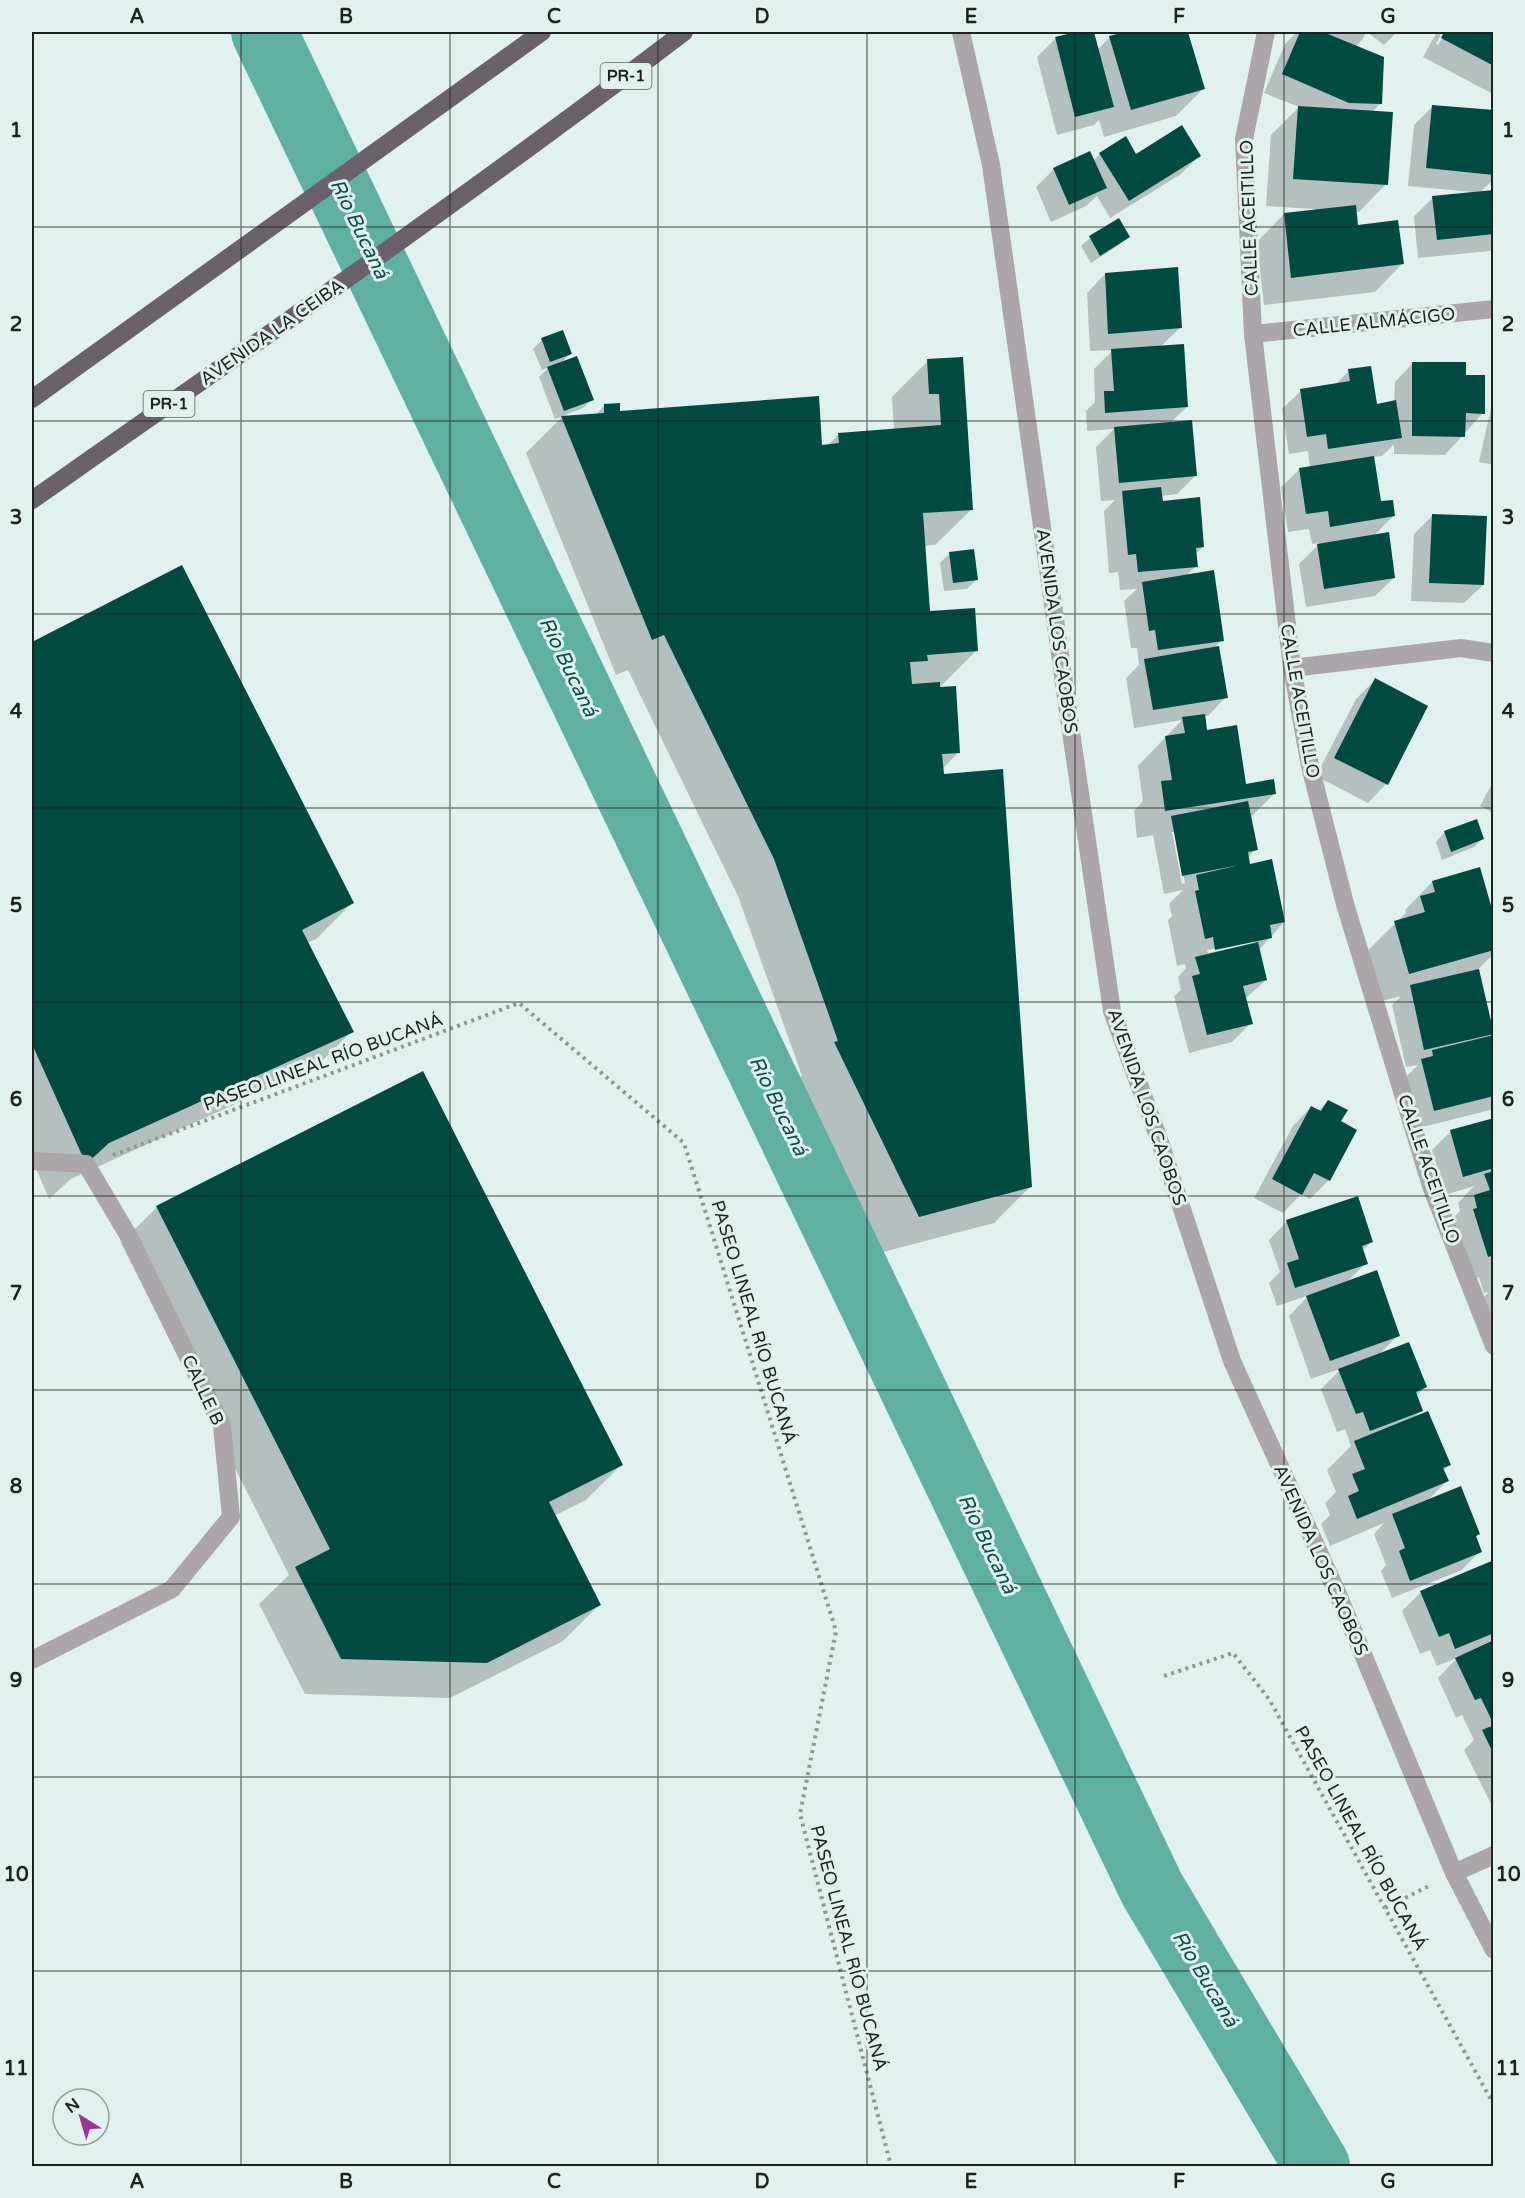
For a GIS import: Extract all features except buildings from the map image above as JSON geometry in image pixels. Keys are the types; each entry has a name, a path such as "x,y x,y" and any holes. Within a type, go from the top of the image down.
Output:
{"highway":[{"path":"32,399 542,32"},
{"name":"AVENIDA LA CEIBA","path":"32,500 568,120 684,32"}],"street":[{"name":"AVENIDA LOS CAOBOS","path":"962,32 992,165 1112,1011 1159,1139 1232,1361 1337,1592 1454,1873 1494,1950"},
{"name":"CALLE ACEITILLO","path":"1266,32 1244,140 1253,334 1292,668 1310,766 1346,904 1432,1189 1494,1346"},
{"name":"CALLE ALMÁCIGO","path":"1253,334 1494,309"},
{"path":"1292,668 1461,648 1494,653"},
{"path":"32,1161 86,1164"},
{"name":"CALLE B","path":"32,1660 172,1589 231,1517 222,1426 128,1235 86,1164"},
{"path":"1454,1873 1494,1855"}],"path":[{"name":"PASEO LINEAL RÍO BUCANÁ","path":"86,1164 519,1003 684,1143 836,1631 800,1814 891,2166"},
{"name":"PASEO LINEAL RÍO BUCANÁ","path":"1164,1676 1233,1653 1269,1699 1494,2105"},
{"path":"1385,1908 1454,1873"}],"waterway":[{"name":"Río Bucaná","path":"264,32 1152,1889 1317,2166"}]}
